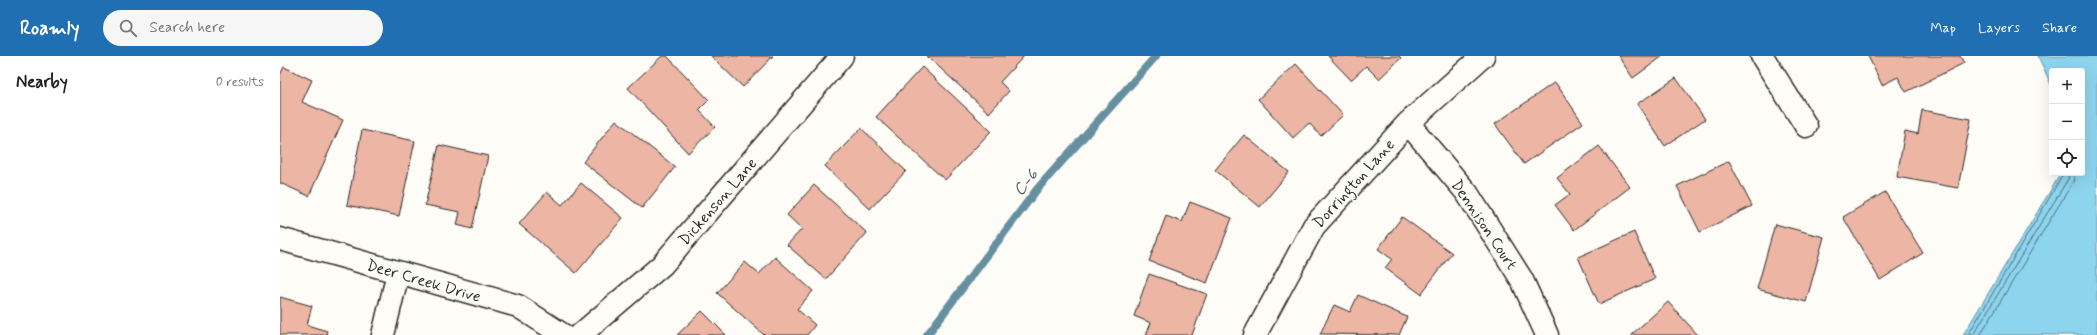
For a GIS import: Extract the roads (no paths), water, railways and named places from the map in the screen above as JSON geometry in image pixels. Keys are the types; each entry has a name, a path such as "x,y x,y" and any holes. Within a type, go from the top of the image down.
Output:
{"street":[{"name":"Dickenson Lane","path":"580,335 662,265 842,56"},
{"name":"Dorrington Lane","path":"1255,335 1314,226 1408,123 1483,56"},
{"path":"1762,56 1806,126"},
{"name":"Dennison Court","path":"1408,123 1467,193 1522,280 1547,335"},
{"name":"Deer Creek Drive","path":"280,238 398,273 518,306 563,335"},
{"path":"383,335 398,273"}],"water":[{"path":"2038,56 2097,56 2097,335 1963,335 2059,176 2085,176 2085,68 2049,68 2049,80"}],"waterway":[{"name":"C-6","path":"927,335 1038,188 1156,56"}]}
